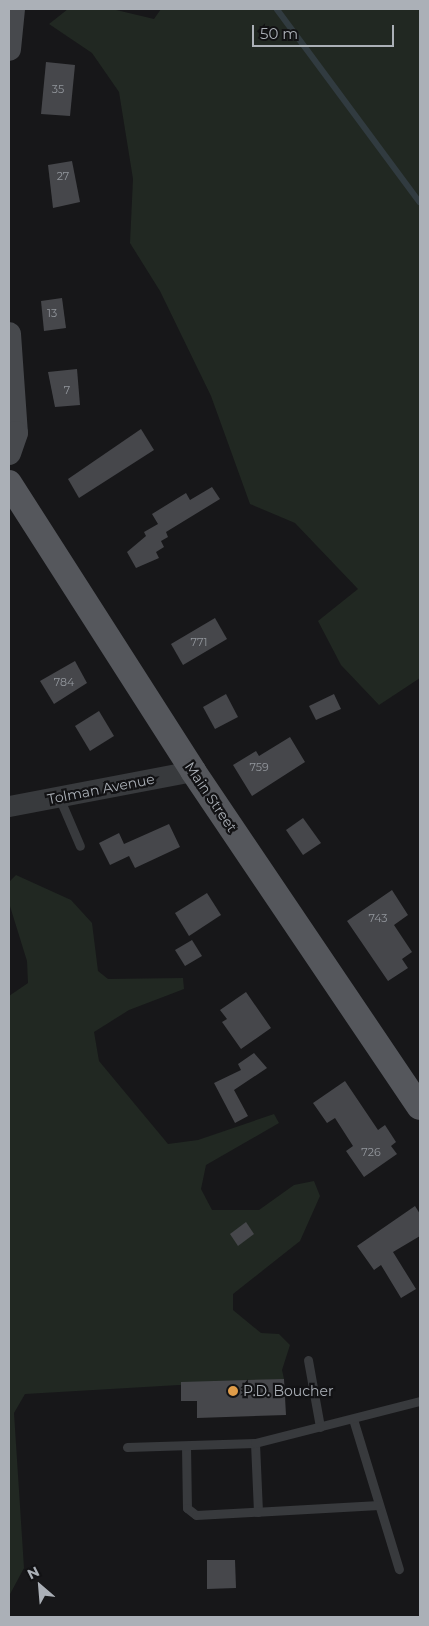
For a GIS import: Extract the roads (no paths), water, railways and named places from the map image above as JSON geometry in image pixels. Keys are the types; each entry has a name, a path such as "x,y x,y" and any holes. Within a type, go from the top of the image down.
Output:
{"main road":[{"path":"9,49 13,9"},
{"path":"9,334 16,433 9,453"},
{"name":"Main Street","path":"9,483 193,771 420,1107"}],"street":[{"name":"Tolman Avenue","path":"9,806 193,771"}],"lane":[{"path":"59,797 80,846"},
{"path":"308,1360 320,1427"},
{"path":"127,1447 255,1444 420,1401"},
{"path":"353,1419 399,1569"},
{"path":"255,1444 258,1512"},
{"path":"186,1446 187,1508 196,1515 379,1505"}],"waterway":[{"path":"277,9 420,202"}],"place":[{"name":"P.D. Boucher","path":"233,1391"}]}
